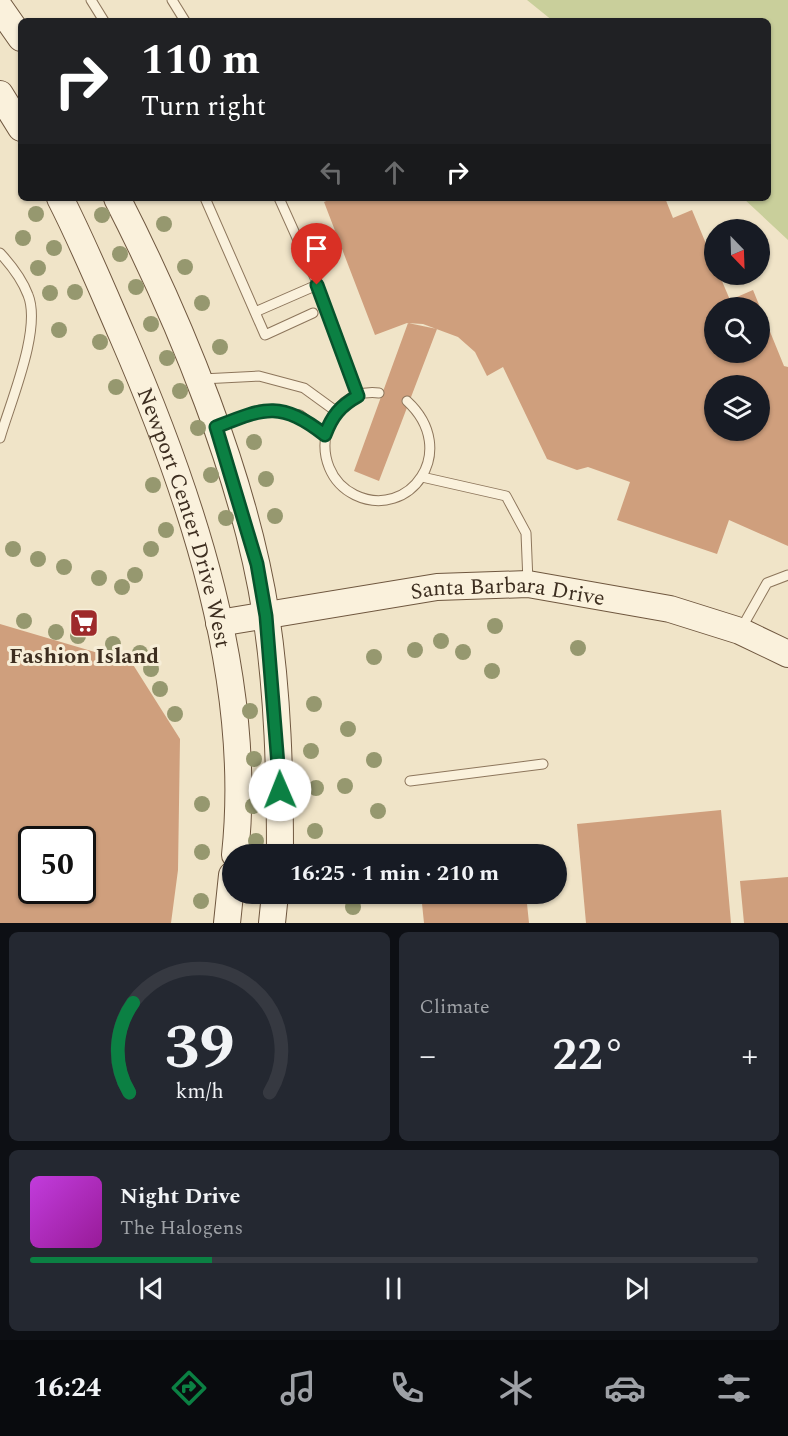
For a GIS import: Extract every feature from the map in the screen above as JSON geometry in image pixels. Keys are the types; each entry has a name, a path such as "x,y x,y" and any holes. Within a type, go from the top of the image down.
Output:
{"main road":[{"path":"0,8 18,34"},
{"path":"0,94 18,123"},
{"name":"Newport Center Drive West","path":"62,201 90,258 173,461 219,623 236,747 235,844"},
{"name":"Newport Center Drive West","path":"118,201 199,379 216,427 257,564 266,616 280,768 280,844"},
{"name":"Santa Barbara Drive","path":"219,623 437,587 528,584 670,609 740,631 788,654"},
{"path":"227,923 229,904"},
{"path":"272,923 274,904"}],"lane":[{"path":"91,0 102,18"},
{"path":"172,0 182,18"},
{"path":"206,201 265,335 313,314"},
{"path":"280,201 317,285 358,396"},
{"path":"0,253 19,274 30,297 32,324 0,438"},
{"path":"255,312 317,285"},
{"path":"199,379 259,376 304,388 337,412"},
{"path":"379,393 358,396 343,405 325,435 324,453 329,470 340,485 356,495 373,500 392,498 408,490 422,477 429,461 431,444 424,420 407,401"},
{"path":"216,427 260,410 300,415 325,435"},
{"path":"422,477 506,496 526,533 528,584"},
{"path":"740,631 767,583 788,575"},
{"path":"410,781 543,764"}],"green space":[{"path":"527,0 788,0 788,240 770,223 770,219 766,219 746,201 771,201 771,18 549,18"}],"building":[{"path":"666,201 673,218 692,210 704,239 704,285 724,285 729,297 704,297 704,363 770,363 770,332 784,366 788,367 788,546 729,520 717,554 617,520 630,482 588,467 577,470 547,459 503,367 487,376 475,352 458,337 423,324 407,323 375,335 324,202"},
{"path":"753,290 756,297 737,297"},
{"path":"408,323 437,329 379,481 354,471"},
{"path":"0,624 132,663 180,739 178,870 171,923 0,923"},
{"path":"721,810 731,923 586,923 577,824"},
{"path":"788,877 788,923 744,923 740,881"},
{"path":"422,904 527,904 529,923 424,923"}],"place":[{"name":"Fashion Island","path":"84,623"}],"route":[{"path":"280,790 279,750 266,616 257,564 216,427 260,410 300,415 325,435 332,418 343,405 358,396 317,285"}]}
